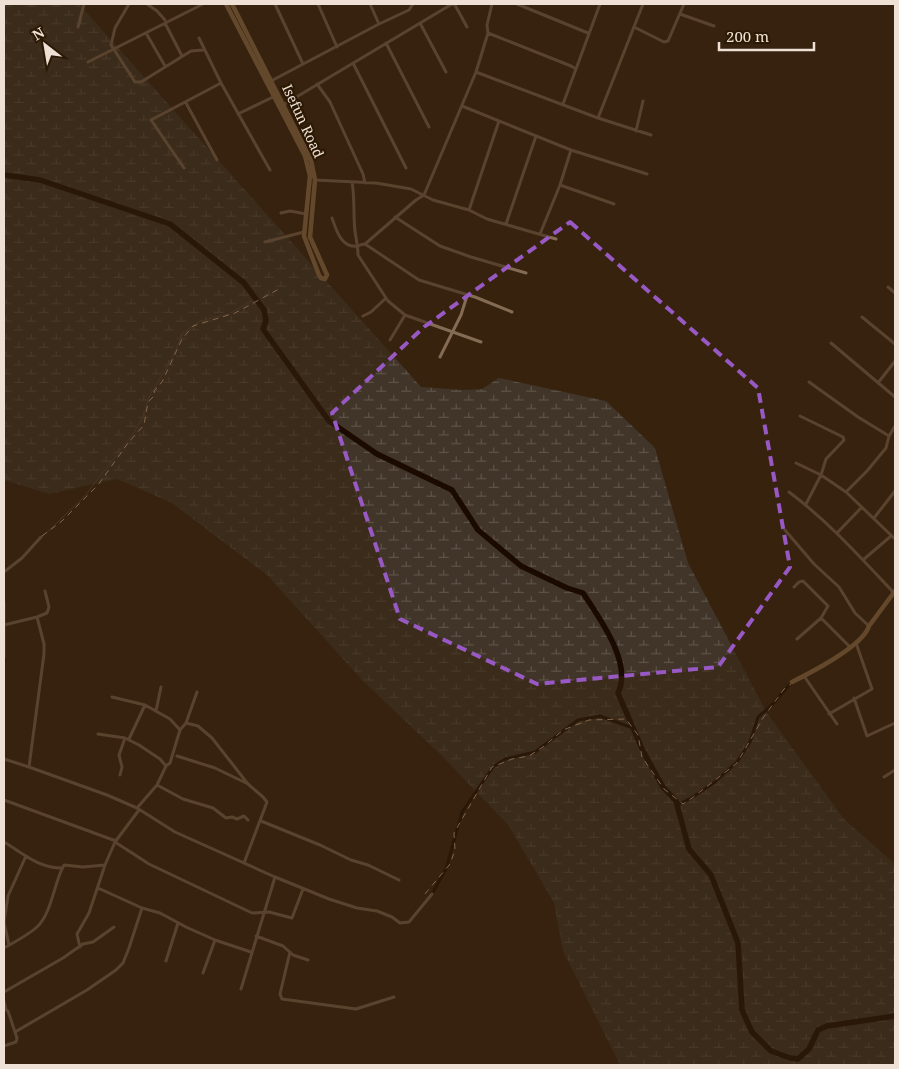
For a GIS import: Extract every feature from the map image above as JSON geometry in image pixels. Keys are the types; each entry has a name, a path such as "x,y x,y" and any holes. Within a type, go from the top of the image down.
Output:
{"street":[{"path":"78,27 84,4"},
{"path":"129,4 115,28 111,45 135,82 138,83 191,51 203,50"},
{"path":"147,4 157,11 165,21 182,56"},
{"path":"88,62 146,33 165,21 203,4"},
{"name":"Isefun Road","path":"226,4 273,97 296,134 311,160 315,180 310,237 327,274 325,279 319,275 304,232 310,176 305,156 296,134 284,104 232,4"},
{"path":"275,4 303,64"},
{"path":"318,4 337,47"},
{"path":"370,4 379,24"},
{"path":"271,81 409,10 413,4"},
{"path":"284,104 452,4 455,5 467,27"},
{"path":"332,218 342,241 346,244 358,246 366,244 395,217 424,195 476,72 488,33 492,4"},
{"path":"518,4 588,33"},
{"path":"563,104 600,4"},
{"path":"598,118 643,4"},
{"path":"634,27 664,42 668,41 684,4"},
{"path":"680,14 714,26"},
{"path":"420,23 446,72"},
{"path":"146,33 165,66"},
{"path":"488,33 576,69"},
{"path":"199,38 203,50 270,170"},
{"path":"386,43 429,127"},
{"path":"353,63 406,168"},
{"path":"476,72 598,118 650,135"},
{"path":"184,168 151,120 221,83"},
{"path":"317,84 330,102 364,174 365,183"},
{"path":"238,114 273,97"},
{"path":"636,131 643,101"},
{"path":"186,103 217,160"},
{"path":"462,106 571,150 647,174"},
{"path":"469,210 499,121"},
{"path":"506,224 536,136"},
{"path":"540,234 560,185 571,150"},
{"path":"315,180 376,183 411,190 433,200 469,210 487,219 556,240"},
{"path":"352,182 355,196 355,230 358,255 386,298 405,315 481,342"},
{"path":"560,185 614,204"},
{"path":"281,213 290,211 306,214"},
{"path":"395,217 440,246 526,273"},
{"path":"265,242 304,232"},
{"path":"366,244 419,280 475,297 512,312"},
{"path":"888,286 895,293"},
{"path":"440,357 467,301 467,296"},
{"path":"363,316 371,312 386,298"},
{"path":"390,340 405,315"},
{"path":"862,317 895,344"},
{"path":"831,343 895,397"},
{"path":"878,383 895,361"},
{"path":"809,382 889,436"},
{"path":"800,416 844,438 842,443 826,459 821,475 806,504"},
{"path":"846,492 886,448 889,436 895,426"},
{"path":"796,463 821,475 846,492 895,539"},
{"path":"874,518 895,491"},
{"path":"789,492 806,504 837,533 894,592 868,630 856,643 827,664 792,682"},
{"path":"837,533 862,507"},
{"path":"785,530 814,564 839,588 855,613 869,626"},
{"path":"863,560 891,536"},
{"path":"4,572 22,558 41,537"},
{"path":"794,587 799,582 802,582 827,605 827,610 821,618 797,639"},
{"path":"4,625 47,613 50,607 45,591"},
{"path":"4,602 4,657"},
{"path":"28,766 44,654 44,644 37,617"},
{"path":"821,618 850,647"},
{"path":"830,714 872,689 856,643"},
{"path":"804,676 837,724"},
{"path":"156,711 161,687"},
{"path":"80,947 77,934 83,926 105,865 116,842 157,785 166,766 170,762 180,730 186,723 197,692"},
{"path":"112,697 145,705 170,719 180,730"},
{"path":"854,698 866,736 895,723"},
{"path":"120,775 122,767 119,755 145,705"},
{"path":"186,723 198,726 212,738 248,784"},
{"path":"98,734 127,739 160,759 166,766"},
{"path":"177,756 215,768 248,784 263,796 267,802 244,864"},
{"path":"4,759 107,795 138,809 175,832 303,889 358,908 377,911 404,923 412,919 432,894"},
{"path":"884,777 895,770"},
{"path":"157,785 183,799 213,808 226,818 232,817 237,819 244,816 248,820"},
{"path":"4,800 116,842 149,864 252,913 269,912 292,918 303,889"},
{"path":"261,821 351,860 368,864 399,880"},
{"path":"4,842 35,863 54,868 62,868 64,865 82,867 105,865"},
{"path":"9,945 4,922 8,896 26,856"},
{"path":"4,948 34,929 40,923 62,868"},
{"path":"240,989 274,877"},
{"path":"98,888 142,908 160,913 215,940 251,952"},
{"path":"15,1032 87,990 116,970 123,963 142,908"},
{"path":"166,961 178,923"},
{"path":"4,992 80,947 93,942 114,927"},
{"path":"256,936 284,946 294,955 308,960"},
{"path":"203,973 215,940"},
{"path":"290,952 280,994 282,999 356,1009 394,997"},
{"path":"4,1001 5,1009 17,1041 4,1046"}],"highlighted area":[{"path":"570,222 758,388 790,567 718,667 537,684 400,619 332,413 424,327"}],"green space":[{"path":"4,4 79,4 421,387 463,390 482,389 499,378 606,401 655,448 688,563 767,713 844,819 895,864 895,1065 620,1065 563,951 554,903 509,826 442,756 362,680 267,575 172,503 117,479 49,494 4,480"}],"waterway":[{"path":"4,175 40,180 170,224 244,283 264,310 266,321 263,329 329,421 377,454 452,490 478,530 521,566 567,588 583,593 605,628 618,655 621,668 621,681 618,693 643,751 663,787 676,801 689,849 711,875 738,943 742,1010 752,1032 771,1051 798,1059 809,1049 818,1030 827,1026 895,1016"},
{"path":"42,537 83,498 133,434 144,416 148,399 172,358 183,333 200,321 229,314 251,301 257,301"},
{"path":"677,805 715,782 737,762 750,742 758,717 771,706 792,682"},
{"path":"432,894 446,869 462,812 493,767 505,759 535,752 578,720 600,716 633,728"}],"ferry route":[{"path":"42,536 62,521 98,485 128,443 144,425 148,402 155,395 154,391 162,382 182,339 193,326 235,313 279,289"},
{"path":"425,894 450,864 455,850 454,833 492,767 512,759 529,756 563,730 589,720 626,719 638,735 642,757 664,789 683,804 737,763 763,718 784,689 791,684"}]}
